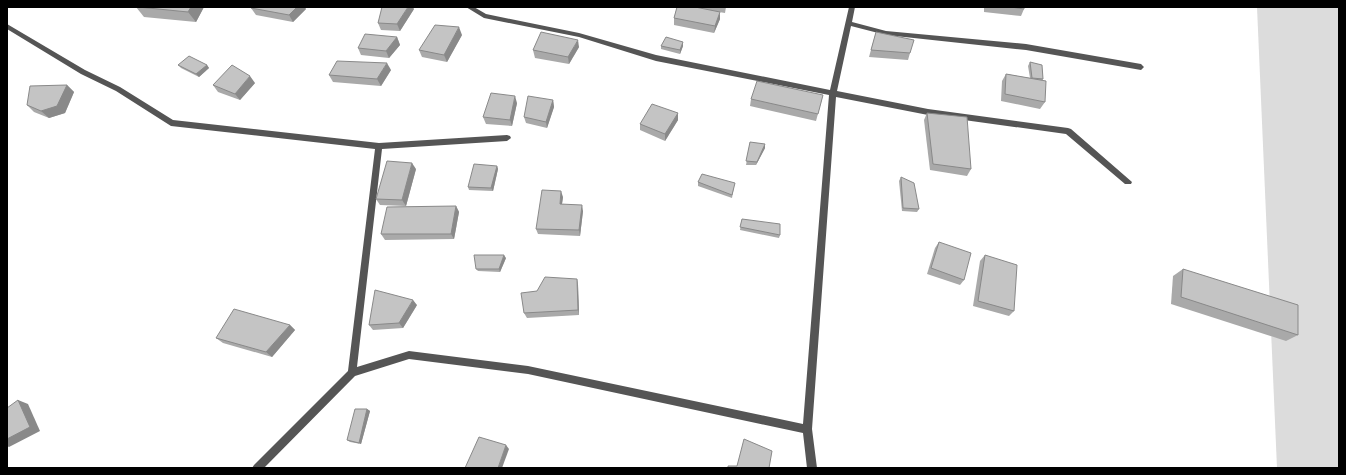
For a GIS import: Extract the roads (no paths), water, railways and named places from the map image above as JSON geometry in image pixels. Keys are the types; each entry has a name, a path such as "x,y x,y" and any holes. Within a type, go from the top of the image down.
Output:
{"street":[{"path":"469,7 484,16 579,36 656,58 928,112 1068,132 1128,182"},
{"path":"812,468 806,429 833,92 852,7"},
{"path":"848,23 886,33 1026,47 1141,68"},
{"path":"7,26 83,72 118,89 171,122 379,146 507,138"},
{"path":"352,373 379,146"},
{"path":"257,468 352,373 409,355 470,361 528,370 806,429"}]}
